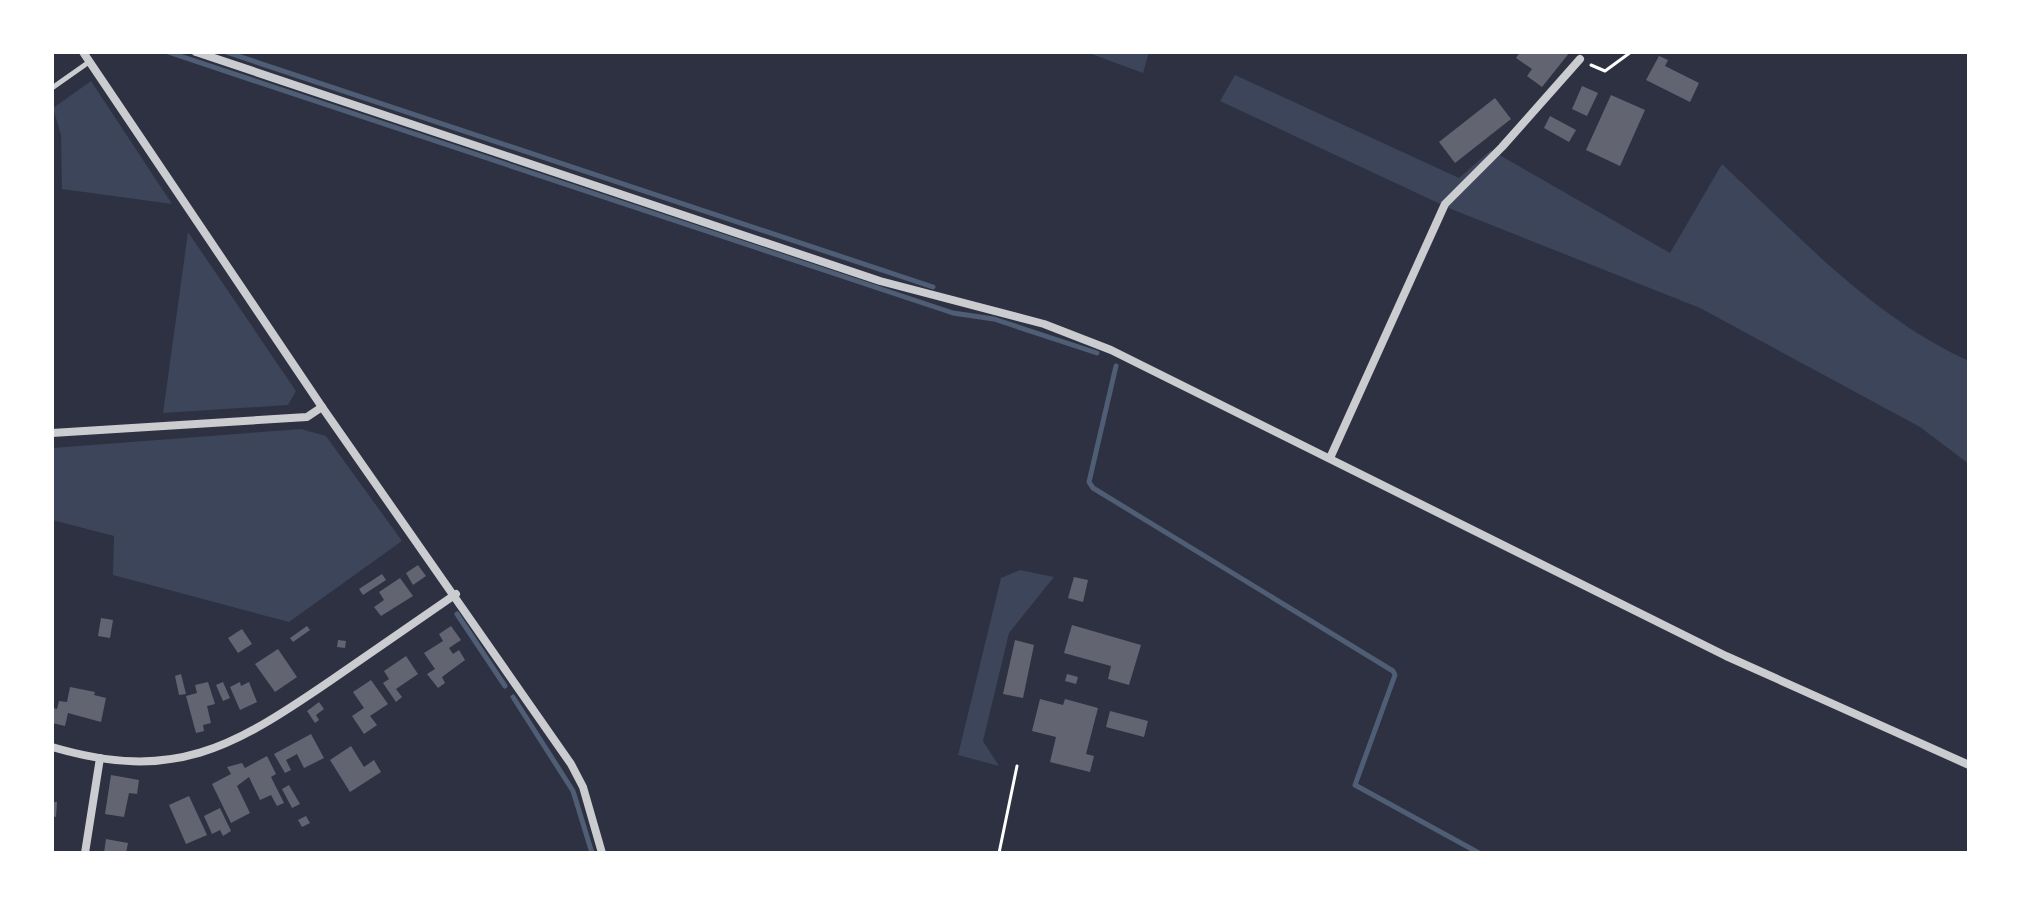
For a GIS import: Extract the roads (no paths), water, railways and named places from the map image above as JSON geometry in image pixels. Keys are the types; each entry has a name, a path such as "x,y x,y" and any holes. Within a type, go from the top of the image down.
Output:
{"street":[{"path":"83,52 322,407 456,594 571,764 583,787 602,853"},
{"path":"196,52 880,281 1044,324 1111,350 1726,656 1969,765"},
{"path":"1330,458 1445,204 1502,147 1580,59"},
{"path":"52,433 307,417 322,407"},
{"path":"52,747 100,758 137,762 171,760 212,751 261,729 456,594"},
{"path":"85,853 100,758"}],"lane":[{"path":"52,88 89,62"}],"waterway":[{"path":"168,52 953,313 994,319 1097,353"},
{"path":"226,52 933,287"},
{"path":"1116,366 1089,482 1093,488 1393,671 1395,675 1355,785 1479,853"},
{"path":"457,614 505,686"},
{"path":"513,697 573,791 592,853"}]}
